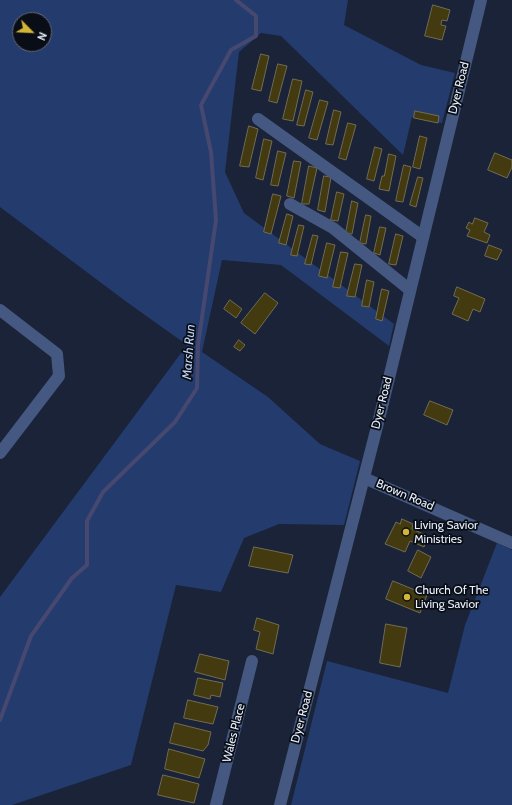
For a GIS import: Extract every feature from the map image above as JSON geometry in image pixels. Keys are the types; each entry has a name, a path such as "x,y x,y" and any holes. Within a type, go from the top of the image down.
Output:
{"street":[{"name":"Dyer Road","path":"280,805 364,478 481,0"},
{"path":"258,119 423,237"},
{"path":"290,204 333,228 410,290"},
{"path":"0,310 57,354 59,376 0,453"},
{"name":"Brown Road","path":"364,478 512,543"},
{"name":"Wales Place","path":"216,805 252,661"}],"shaded area":[{"path":"0,0 348,0 344,25 421,65 455,73 442,123 412,117 403,155 281,36 261,33 239,52 225,172 244,213 394,324 389,346 281,265 222,260 202,352 268,397 320,444 360,461 344,525 279,524 244,538 221,592 176,585 131,765 12,805 0,805 0,597 187,345 124,300 0,207"},
{"path":"497,543 512,550 512,805 291,805 327,661 448,693 465,625"}],"building":[{"path":"433,5 450,10 447,21 442,20 441,25 446,26 442,40 425,36"},
{"path":"261,54 269,56 261,91 252,89"},
{"path":"278,64 287,66 277,103 269,101"},
{"path":"293,79 302,81 293,121 283,119"},
{"path":"306,90 313,92 304,126 297,125"},
{"path":"320,100 328,102 317,140 309,138"},
{"path":"334,110 341,112 333,145 326,144"},
{"path":"415,111 439,116 438,123 414,118"},
{"path":"348,123 356,125 346,160 339,158"},
{"path":"249,126 258,129 249,167 240,166"},
{"path":"420,136 427,138 420,169 413,167"},
{"path":"264,139 272,141 263,180 256,178"},
{"path":"375,147 382,149 374,181 367,179"},
{"path":"278,151 286,153 278,186 271,185"},
{"path":"495,153 512,160 512,167 507,178 488,170"},
{"path":"389,154 396,156 389,191 379,189 382,176 384,176"},
{"path":"294,161 301,162 294,198 287,196"},
{"path":"404,165 411,167 403,202 396,201"},
{"path":"309,166 317,168 309,204 302,204"},
{"path":"324,176 331,177 325,212 318,210"},
{"path":"418,177 423,178 416,207 410,205"},
{"path":"337,192 344,194 338,221 331,220"},
{"path":"273,194 281,196 271,234 264,232"},
{"path":"352,201 358,203 352,234 346,233"},
{"path":"287,214 293,216 286,245 279,243"},
{"path":"366,215 371,216 366,244 360,243"},
{"path":"475,218 488,223 484,232 490,235 487,243 467,236 470,230 466,228 469,222 472,224"},
{"path":"299,225 304,226 297,256 291,255"},
{"path":"380,227 386,228 380,255 374,253"},
{"path":"396,234 403,236 396,265 389,264"},
{"path":"313,235 318,236 311,265 305,264"},
{"path":"327,243 335,245 327,278 319,276"},
{"path":"489,245 502,250 497,260 485,256"},
{"path":"341,252 348,253 340,288 333,287"},
{"path":"355,264 362,265 355,297 347,296"},
{"path":"367,280 374,282 369,307 362,306"},
{"path":"457,287 485,299 480,312 473,309 468,321 452,314 459,298 454,296"},
{"path":"382,289 389,291 382,321 376,319"},
{"path":"265,293 278,303 255,334 241,323"},
{"path":"230,300 242,309 236,318 224,309"},
{"path":"239,340 245,345 240,351 234,347"},
{"path":"430,401 453,410 447,425 424,415"},
{"name":"Living Savior Ministries","path":"402,519 413,524 412,529 428,536 424,547 410,541 405,552 385,544 396,522 400,524"},
{"path":"254,547 293,555 288,573 249,566"},
{"name":"Living Savior Ministries","path":"418,550 431,557 421,578 408,571"},
{"name":"Church Of The Living Savior","path":"393,581 427,595 420,613 386,599"},
{"path":"257,618 279,625 273,654 256,649 260,632 254,630"},
{"path":"386,624 407,628 400,667 380,663"},
{"path":"200,654 229,661 225,680 195,672"},
{"path":"198,678 223,683 220,697 211,695 210,699 194,695"},
{"path":"188,700 218,707 213,724 184,718"},
{"path":"175,723 211,732 208,745 203,751 170,743"},
{"path":"169,749 205,759 199,778 165,769"},
{"path":"163,775 199,784 194,803 158,795"}],"waterway":[{"name":"Marsh Run","path":"0,720 31,636 72,578 87,565 87,521 103,492 175,422 197,388 198,345 216,220 211,152 201,105 231,50 256,36 256,16 236,0"}],"place":[{"name":"Living Savior Ministries","path":"406,532"},
{"name":"Church Of The Living Savior","path":"407,597"}]}
